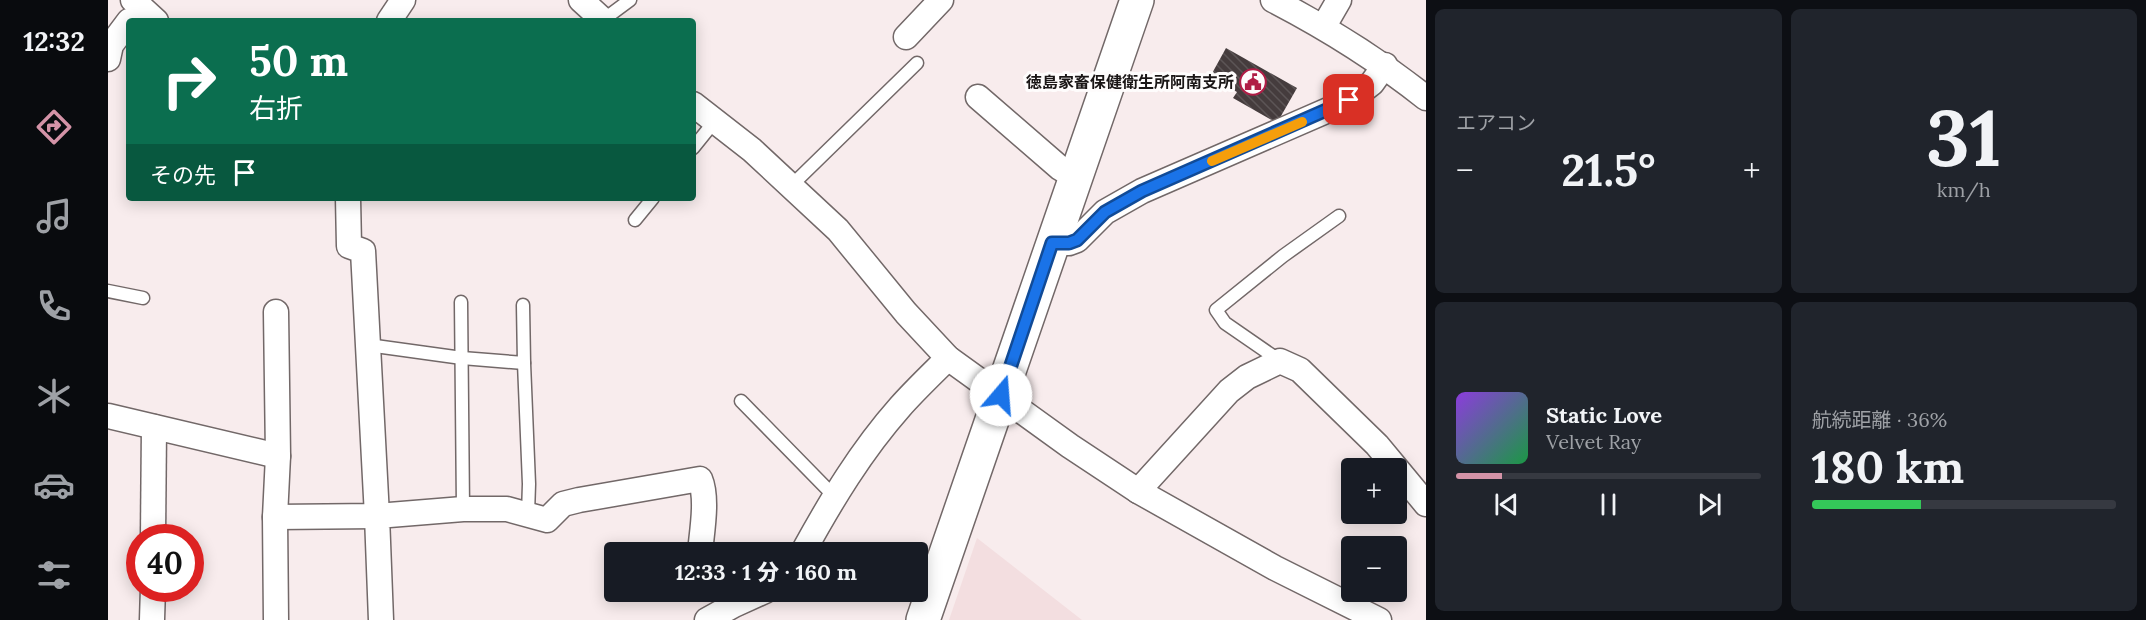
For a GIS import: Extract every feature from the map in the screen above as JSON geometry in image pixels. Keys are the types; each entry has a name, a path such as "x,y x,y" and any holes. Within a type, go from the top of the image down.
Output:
{"street":[{"path":"391,18 403,0"},
{"path":"581,0 601,18"},
{"path":"906,37 941,0"},
{"path":"923,620 1137,0"},
{"path":"1273,0 1324,26 1385,65 1426,98"},
{"path":"1324,26 1339,0"},
{"path":"108,59 111,45 126,27"},
{"path":"1052,243 1069,243 1077,240 1105,212 1142,191 1349,100 1372,83 1385,65"},
{"path":"978,97 1056,164 1075,177"},
{"path":"696,107 752,150 838,230 906,313 948,358 1070,446 1138,491 1347,609 1379,620"},
{"path":"348,201 349,246 363,251 381,620"},
{"path":"276,312 278,456 275,517 276,620"},
{"path":"809,542 834,496 899,408 948,358"},
{"path":"1138,491 1229,391 1247,377 1280,361 1300,370 1377,445 1426,504"},
{"path":"108,416 278,456"},
{"path":"153,524 154,427"},
{"path":"275,517 377,516 463,509 507,509 547,520 563,504 700,479 703,485 701,542"},
{"path":"152,620 153,602"},
{"path":"707,620 725,602"}],"lane":[{"path":"608,18 630,0"},
{"path":"791,186 917,63"},
{"path":"696,144 714,122"},
{"path":"635,220 651,201"},
{"path":"1280,361 1225,323 1216,310 1283,256 1339,216"},
{"path":"108,291 144,298"},
{"path":"461,302 463,509"},
{"path":"523,305 528,514"},
{"path":"368,345 462,358 524,363"},
{"path":"741,401 834,496"}],"shaded area":[{"path":"977,538 1082,620 949,620"}],"building":[{"name":"徳島家畜保健衛生所阿南支所","path":"1226,48 1297,88 1277,123 1233,98 1237,92 1210,77"}],"slow traffic":[{"path":"1212,161 1302,122"}],"place":[{"name":"徳島家畜保健衛生所阿南支所","path":"1253,82"}],"route":[{"path":"1001,395 1052,243 1069,243 1077,240 1105,212 1142,191 1349,100"}]}
